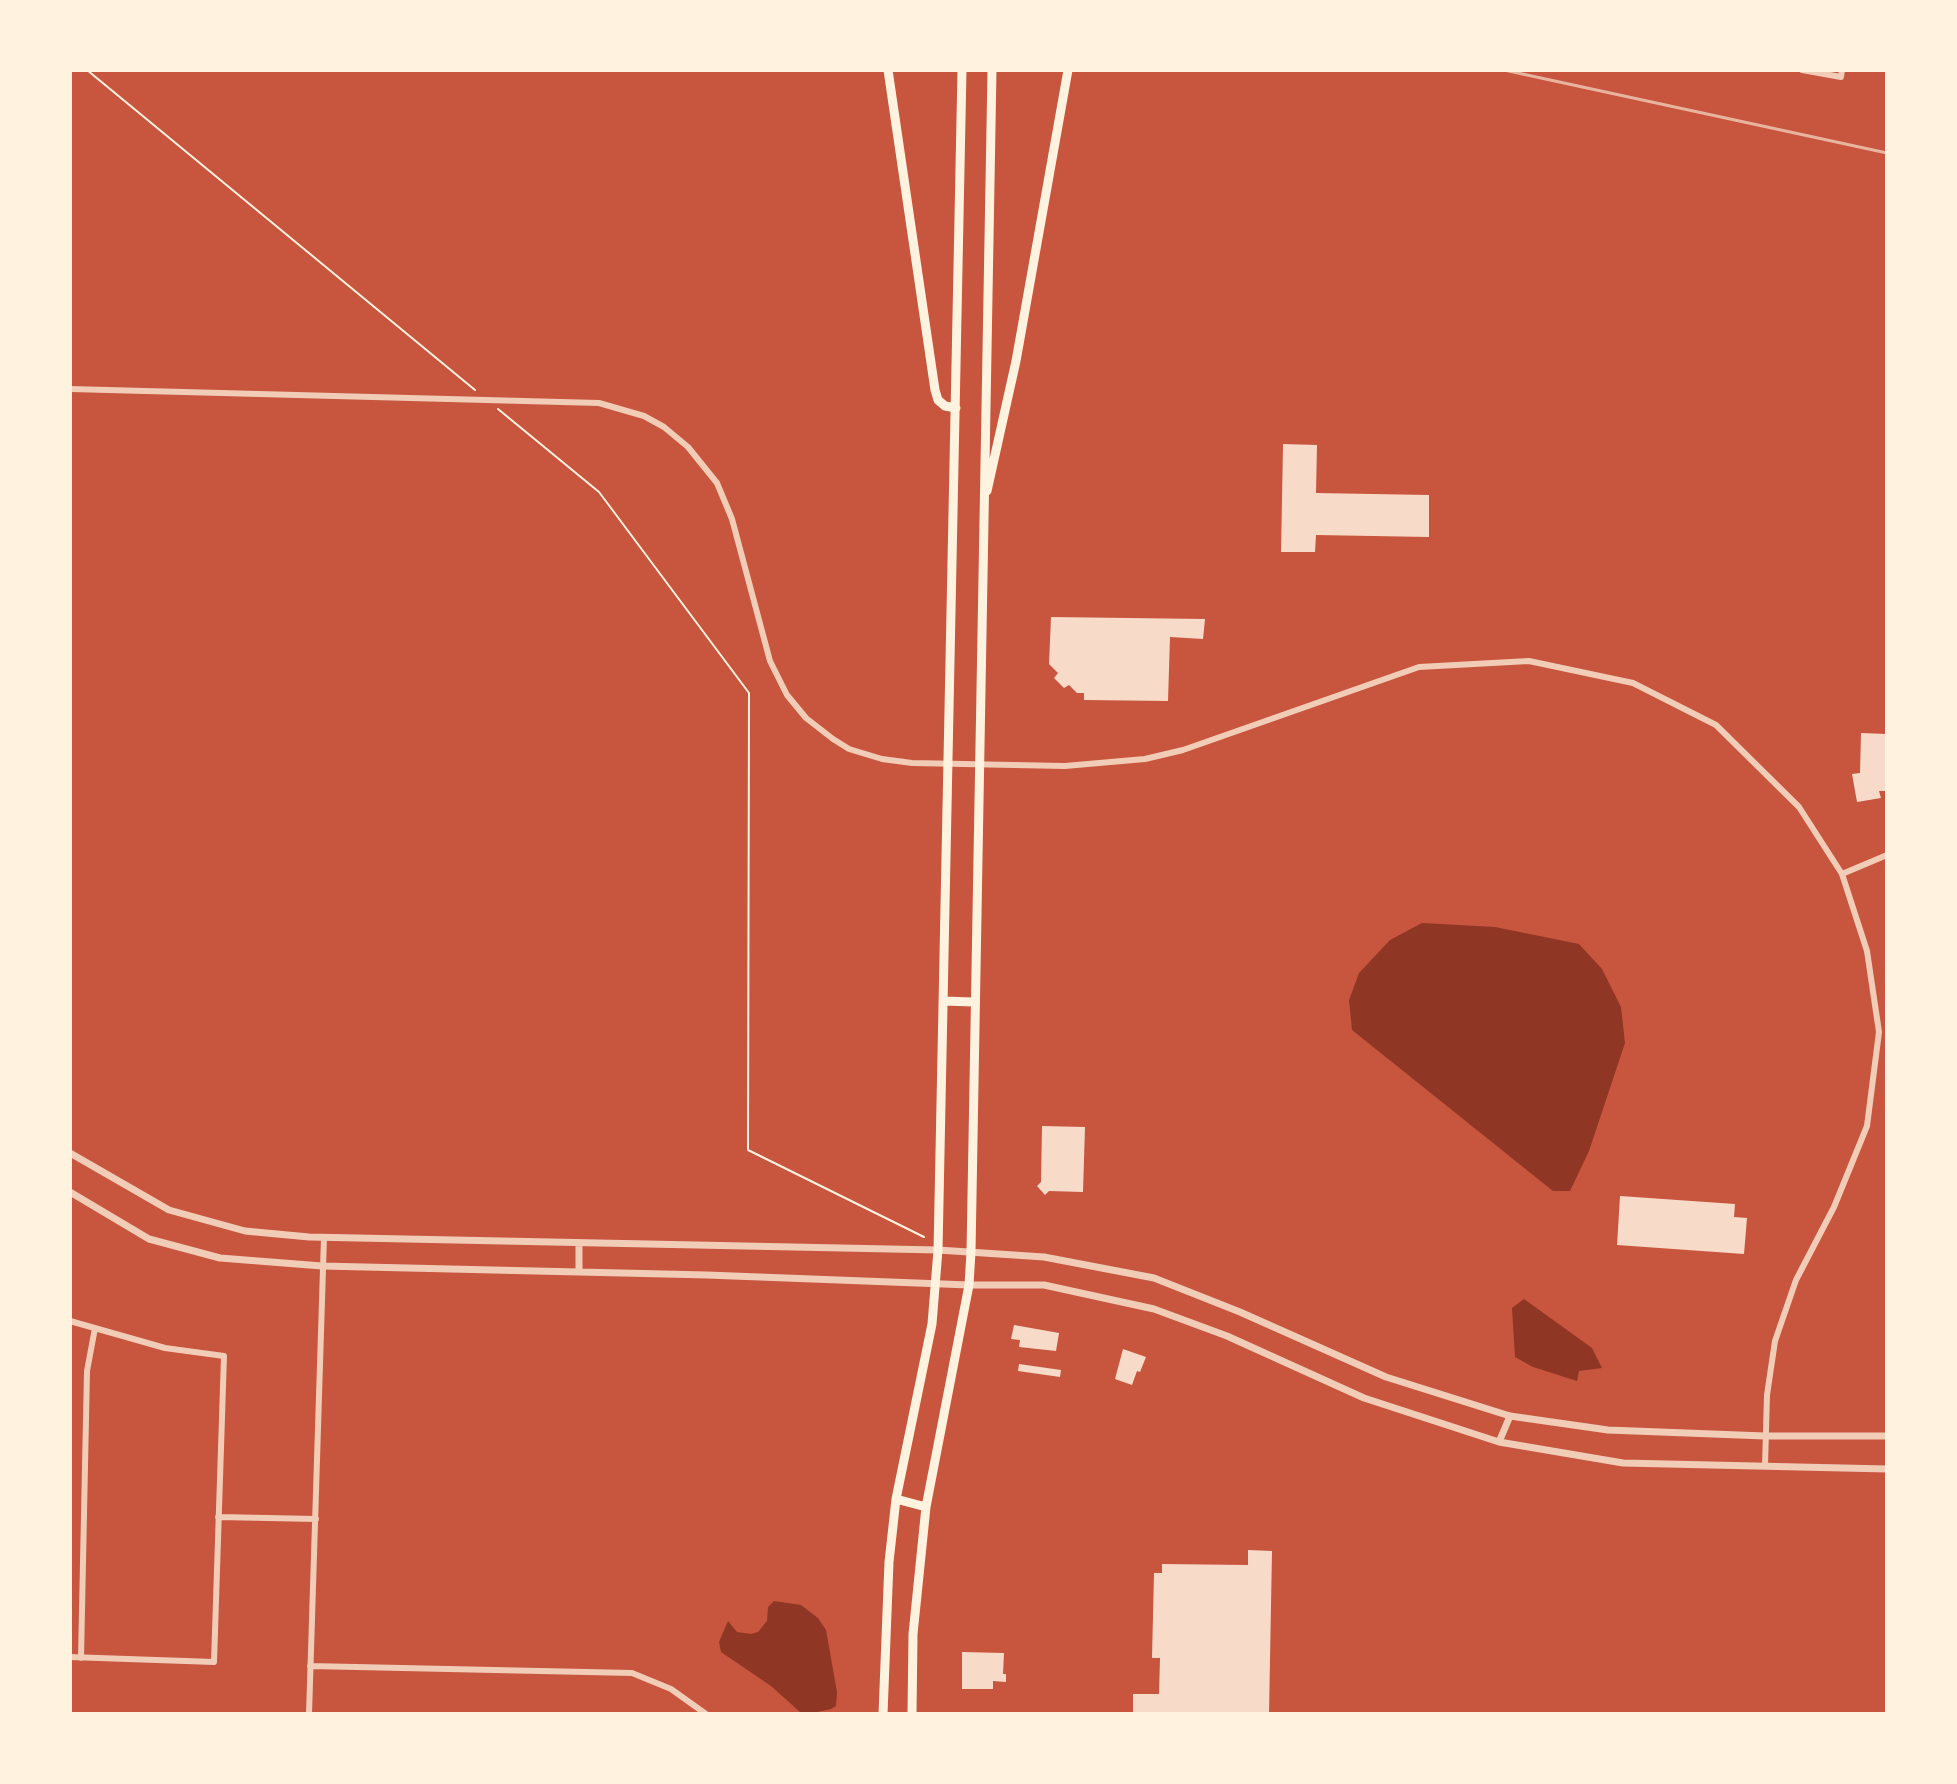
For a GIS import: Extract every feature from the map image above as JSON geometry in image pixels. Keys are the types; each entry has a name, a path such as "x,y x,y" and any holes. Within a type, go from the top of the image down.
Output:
{"main road":[{"path":"888,70 935,390 938,400 945,406 956,408"},
{"path":"883,1714 885,1627 896,1499 932,1324 938,1250 962,70"},
{"path":"912,1714 913,1634 926,1507 969,1285 971,1252 973,1002 992,70"},
{"path":"982,517 1016,361 1068,70"},
{"path":"944,1001 973,1002"},
{"path":"896,1499 926,1507"}],"street":[{"path":"1802,70 1842,73"},
{"path":"70,389 599,403 636,413 664,427 688,447 717,483 732,519 770,661 796,707 820,731 863,754 896,762 1065,766 1145,759 1183,750 1419,667 1529,661 1633,683 1716,725 1799,807 1842,874 1867,951 1879,1032 1867,1126 1834,1207 1796,1280 1775,1341 1767,1395 1765,1466"},
{"path":"1842,874 1887,855"},
{"path":"70,1154 169,1210 245,1231 324,1237 938,1250 1044,1257 1154,1278 1240,1312 1386,1377 1510,1416 1608,1430 1765,1436 1887,1436"},
{"path":"70,1192 149,1239 220,1258 322,1266 1044,1285 1154,1309 1227,1336 1364,1398 1499,1442 1623,1463 1887,1469"},
{"path":"309,1714 324,1237"},
{"path":"579,1243 579,1272"},
{"path":"70,1321 165,1348 224,1356 214,1662 70,1657"},
{"path":"81,1658 87,1371 95,1328"},
{"path":"1499,1442 1510,1416"},
{"path":"218,1517 316,1519"},
{"path":"310,1666 632,1673 671,1689 706,1714"}],"path":[{"path":"87,70 478,393"},
{"path":"490,402 599,492 749,693 748,1150 924,1237"}],"shaded area":[{"path":"1422,923 1495,927 1579,944 1602,969 1621,1007 1625,1043 1589,1151 1570,1191 1553,1191 1352,1030 1349,1000 1359,973 1390,940"},
{"path":"1524,1299 1592,1348 1602,1368 1579,1371 1577,1381 1533,1367 1515,1357 1512,1308"},
{"path":"774,1601 801,1605 818,1618 826,1630 837,1692 836,1706 831,1709 808,1714 800,1712 771,1686 721,1652 719,1642 728,1621 737,1632 758,1632 767,1621 768,1607"}],"building":[{"path":"1283,444 1317,445 1316,493 1429,495 1429,537 1316,535 1315,552 1281,552"},
{"path":"1051,617 1205,619 1203,639 1170,637 1168,701 1084,700 1084,693 1077,693 1069,685 1064,688 1054,678 1058,673 1049,664"},
{"path":"1861,733 1887,734 1887,791 1879,791 1881,798 1857,802 1852,774 1860,773"},
{"path":"1042,1126 1085,1127 1083,1192 1049,1191 1045,1195 1037,1186 1041,1182"},
{"path":"1620,1196 1735,1204 1734,1217 1747,1218 1744,1254 1617,1245"},
{"path":"1014,1325 1059,1333 1056,1351 1019,1347 1020,1340 1011,1339"},
{"path":"1123,1349 1146,1357 1132,1385 1115,1379"},
{"path":"1019,1364 1061,1370 1060,1377 1018,1371"},
{"path":"1248,1550 1272,1551 1269,1714 1133,1714 1133,1694 1159,1694 1160,1658 1152,1658 1154,1573 1162,1573 1162,1564 1248,1565"},
{"path":"962,1652 1004,1653 1003,1674 1006,1674 1006,1682 993,1681 993,1689 962,1689"}],"railway":[{"path":"1504,70 1887,153"}]}
